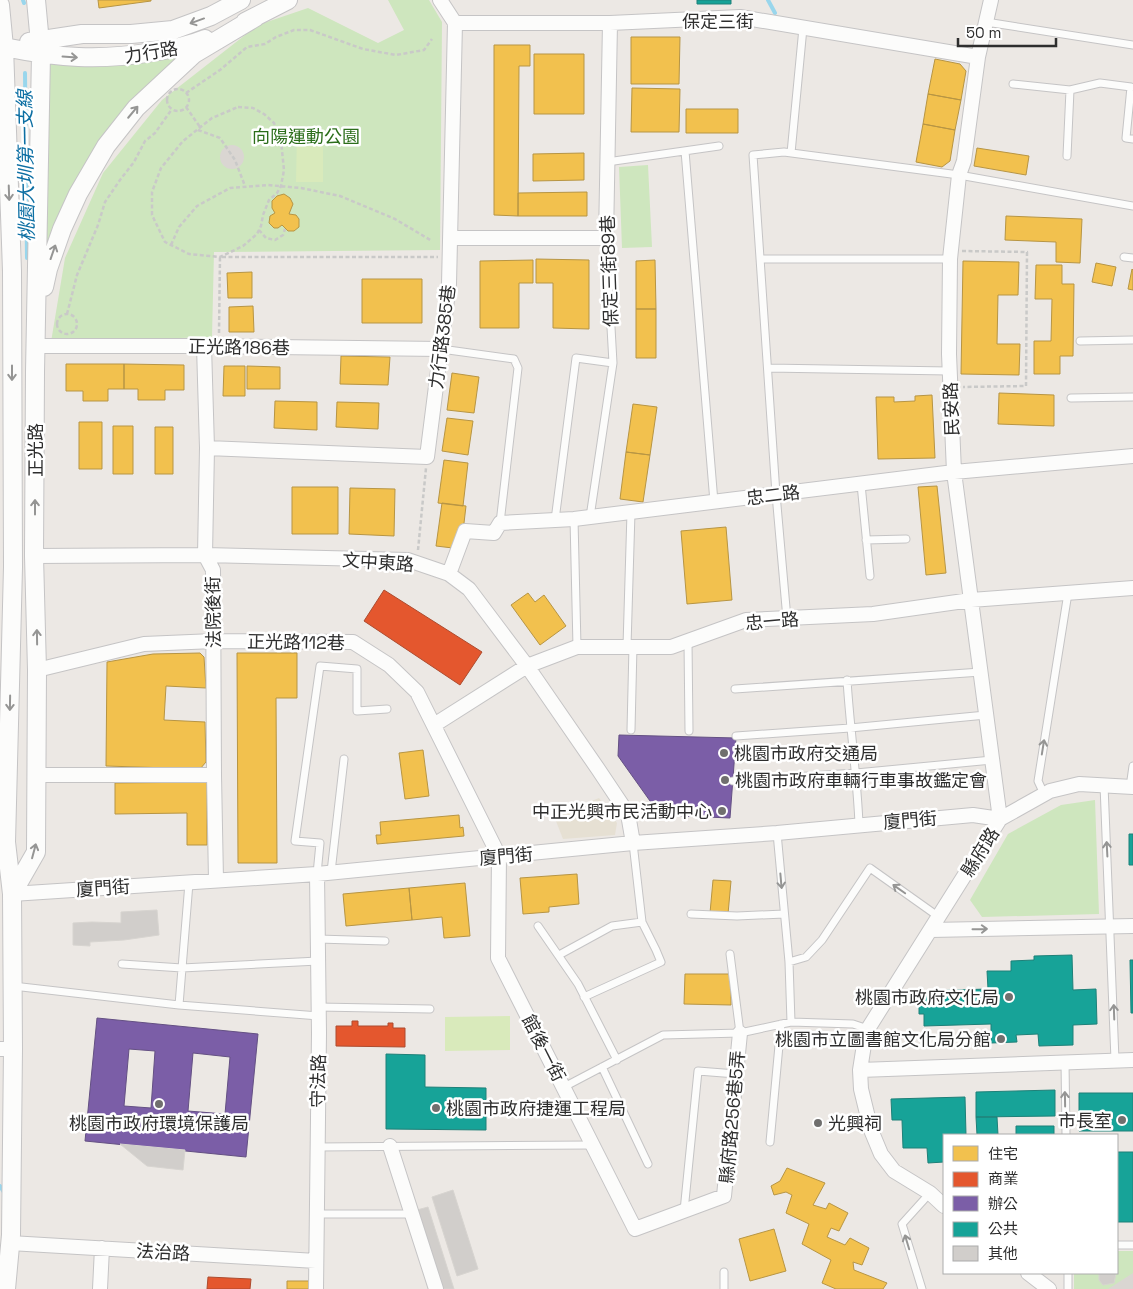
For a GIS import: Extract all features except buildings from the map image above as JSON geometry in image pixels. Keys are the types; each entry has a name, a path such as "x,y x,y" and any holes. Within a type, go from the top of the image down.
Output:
{"street":[{"name":"正光路","path":"12,894 36,852 37,670 34,556 41,47 36,0"},
{"name":"力行路","path":"2,47 41,47 82,34 131,34 173,30 211,16 241,0"},
{"name":"力行路","path":"41,47 71,58 125,57 180,48 189,46 256,17 288,0"},
{"path":"440,0 455,23"},
{"name":"民安路","path":"991,0 978,57 964,161 959,175 950,255 950,387 954,472 1000,819"},
{"name":"正光路","path":"0,5 12,271 6,345 4,771 6,842 12,894 12,986 6,1049 10,1243 6,1289"},
{"path":"37,316 48,269 62,229 78,194 106,146 136,108 194,54 256,17"},
{"name":"保定三街","path":"455,23 610,23 740,17 978,57"},
{"name":"力行路385巷","path":"428,457 449,284 455,23"},
{"name":"保定三街89巷","path":"606,238 610,23"},
{"path":"450,238 606,238"},
{"name":"正光路186巷","path":"37,346 441,349"},
{"name":"法院後街","path":"204,346 207,448 205,555 213,570 216,880"},
{"path":"207,448 428,457"},
{"name":"忠二路","path":"449,574 465,531 494,533 500,523 574,519 954,472 1133,456"},
{"path":"6,544 34,556"},
{"name":"文中東路","path":"34,556 205,555 408,560 449,574 469,589 527,666 628,814 632,844"},
{"path":"6,567 34,556"},
{"name":"忠一路","path":"434,724 527,666 577,647 671,647 746,620 873,614 971,600 1133,588"},
{"name":"正光路112巷","path":"37,670 144,644 214,641 353,642 389,665 418,692 499,856"},
{"path":"36,775 214,775"},
{"name":"縣府路","path":"943,1205 930,1193 894,1171 881,1154 871,1130 861,1089 860,1070 866,1032 1000,819 1044,794 1079,784 1131,787"},
{"name":"廈門街","path":"12,894 317,874 632,844 973,815 1000,819"},
{"name":"館後一街","path":"499,856 498,958 635,1229"},
{"name":"守法路","path":"316,1289 319,1011 317,874"},
{"path":"931,930 1133,926"},
{"name":"縣府路256巷5弄","path":"635,1229 724,1196 740,1033"},
{"path":"860,1070 1133,1060"},
{"path":"390,1146 436,1289"},
{"name":"法治路","path":"10,1243 316,1261"},
{"path":"100,1289 102,1248"},
{"path":"1029,1274 1049,1289"}],"lane":[{"path":"986,22 1133,45"},
{"path":"791,153 804,28"},
{"path":"1013,84 1070,90 1100,83 1132,86 1126,138 1133,139"},
{"path":"1066,156 1070,90"},
{"path":"607,162 719,146"},
{"path":"685,151 714,502"},
{"path":"787,619 776,494 753,155 784,152 959,175 1133,206"},
{"name":"保定三街89巷","path":"590,517 613,363 606,238"},
{"path":"760,259 950,255"},
{"path":"1124,257 1133,258"},
{"path":"1080,341 1133,340"},
{"path":"441,349 514,359 518,368 500,523"},
{"path":"555,520 576,358 613,363"},
{"path":"768,368 950,371"},
{"path":"1071,398 1133,397"},
{"path":"861,484 870,576"},
{"path":"630,512 631,730"},
{"path":"574,519 577,647"},
{"path":"866,540 906,539"},
{"path":"1044,794 1038,781 1068,593"},
{"path":"688,642 689,731"},
{"path":"317,874 320,844 295,841 320,666 357,669 357,711 388,709"},
{"path":"735,690 847,680 981,672"},
{"path":"847,680 859,824"},
{"path":"736,736 850,728 986,715"},
{"path":"331,872 344,758"},
{"path":"733,781 856,773 992,760"},
{"path":"1131,787 1133,766"},
{"path":"1104,785 1115,1060"},
{"path":"777,833 789,962 792,1022"},
{"path":"584,997 660,962 642,922 632,844"},
{"path":"789,962 806,957 822,940 870,868 939,917"},
{"path":"179,1005 189,883"},
{"path":"690,914 737,916 784,914"},
{"path":"559,955 612,926 642,922"},
{"path":"538,926 559,955 584,997 617,1060"},
{"path":"318,939 385,941"},
{"path":"730,954 740,1033"},
{"path":"122,964 182,968 318,961"},
{"path":"12,986 179,1005 319,1011 430,1009"},
{"path":"564,1087 664,1035 740,1033 792,1022 853,1024 868,1029"},
{"path":"770,1142 781,1024"},
{"path":"1065,1062 1066,1134"},
{"path":"602,1067 648,1164"},
{"path":"684,1211 698,1071 736,1074"},
{"path":"318,1147 593,1146"},
{"path":"922,1289 902,1224 930,1193"},
{"path":"317,1214 412,1214"},
{"path":"1118,1245 1133,1245"},
{"path":"724,1272 724,1289"},
{"path":"1068,1274 1068,1289"}],"path":[{"path":"186,93 220,70 247,47 265,44 276,37 294,30 310,30 363,49 396,55 424,50 432,39"},
{"path":"178,89 186,93 189,101 186,107 179,110 172,109 168,103 169,93 178,89"},
{"path":"186,107 199,128 220,138 235,160 245,187"},
{"path":"220,257 243,246 259,230 269,200 278,194 284,170 281,141 274,123 264,114 253,108 238,107 212,118 199,128 183,141 162,168 152,192 152,214 165,242 189,254 220,257 450,257"},
{"path":"67,314 77,275 98,225 105,202 134,162 145,141 155,133 172,109"},
{"path":"171,245 179,227 197,206 230,188 268,185 301,188 340,196 395,219 432,241"},
{"path":"259,230 266,238 275,240 283,235 285,229"},
{"path":"950,255 1027,252 1026,386 950,387"},
{"path":"219,347 220,257"},
{"path":"67,314 71,314 76,319 77,326 74,331 68,334 58,330 56,324 58,318 67,314"},
{"path":"417,557 428,457"}],"shaded area":[{"path":"232,145 240,149 244,157 240,165 232,169 224,165 220,157 224,149"},
{"path":"599,798 617,823 615,835 563,839 554,816"},
{"path":"1133,1273 1133,1289 1108,1289"}],"green space":[{"name":"向陽運動公園","path":"388,0 429,0 442,22 440,250 214,252 212,337 51,342 65,258 103,173 162,100 258,25 308,8 378,43 404,30"},
{"path":"191,51 134,105 44,269 49,62 69,65 127,64"},
{"path":"297,131 323,131 323,182 296,182"},
{"path":"648,165 652,247 622,248 619,167"},
{"path":"1095,800 1099,914 982,917 970,900 1008,834 1061,805"},
{"path":"510,1016 510,1050 445,1051 445,1017"},
{"path":"1118,1251 1133,1251 1133,1289 1074,1289 1074,1274 1118,1274"}],"waterway":[{"path":"768,0 775,13"},
{"name":"桃園大圳第一支線","path":"25,73 27,258"},
{"path":"0,1186 5,1194"}],"place":[{"name":"桃園市政府交通局","path":"724,753"},
{"name":"桃園市政府車輛行車事故鑑定會","path":"725,780"},
{"name":"中正光興市民活動中心","path":"722,811"},
{"name":"桃園市政府文化局","path":"1009,997"},
{"name":"桃園市立圖書館文化局分館","path":"1001,1039"},
{"name":"桃園市政府環境保護局","path":"159,1104"},
{"name":"桃園市政府捷運工程局","path":"436,1108"},
{"name":"市長室","path":"1122,1120"},
{"name":"光興祠","path":"818,1123"}]}
